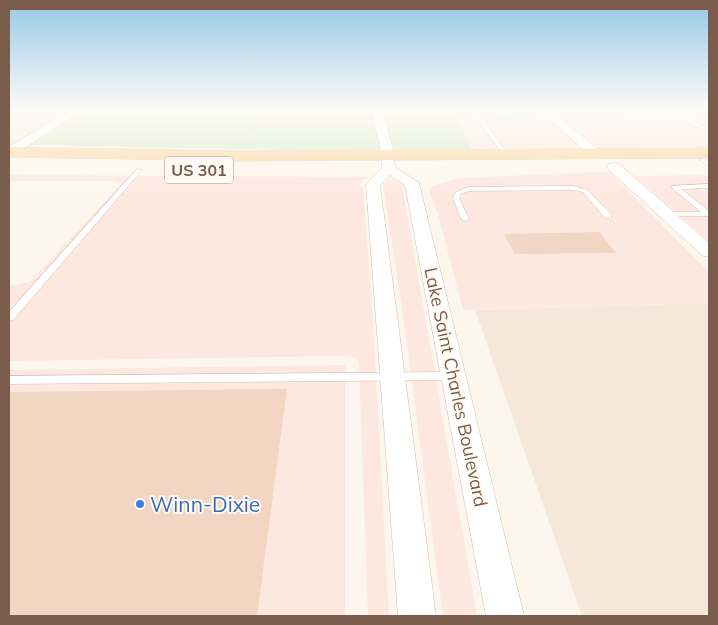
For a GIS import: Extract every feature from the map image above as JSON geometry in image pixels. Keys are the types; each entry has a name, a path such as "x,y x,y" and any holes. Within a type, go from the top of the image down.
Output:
{"main road":[{"name":"US 301","path":"9,157 139,170 388,162 506,155 594,154 708,160"},
{"name":"US 301","path":"9,157 30,160 159,161 244,156 388,162 614,167 648,166 708,160"}],"street":[{"path":"9,157 36,138"},
{"path":"383,138 388,162 373,184 417,616"},
{"path":"576,138 594,154"},
{"name":"Lake Saint Charles Boulevard","path":"388,162 412,183 455,376 505,616"},
{"path":"614,167 709,252"}],"lane":[{"path":"494,138 506,155"},
{"path":"9,318 139,170"},
{"path":"709,186 674,187 709,214"},
{"path":"465,219 456,198 458,193 468,189 573,188 585,192 608,216"},
{"path":"667,214 709,214"},
{"path":"9,380 455,376"}],"shaded area":[{"path":"9,138 38,138 28,145 9,145"},
{"path":"466,138 572,138 583,148 471,149"},
{"path":"577,138 709,138 709,153 595,154"},
{"path":"610,172 709,273 709,303 463,310 438,214 429,191 432,186 460,178"},
{"path":"9,175 370,177 362,181 360,186 363,187 373,320 389,616 368,616 359,362 354,357 345,356 9,361 9,286 30,282 121,184 116,181 9,181"},
{"path":"709,175 709,241 635,176"},
{"path":"390,178 402,184 477,616 443,616 405,329 383,185"},
{"path":"709,303 709,616 582,616 475,310"},
{"name":"Winn-Dixie","path":"345,365 345,616 9,616 9,370"}],"green space":[{"path":"38,138 466,138 471,149 286,150 28,145"}],"building":[{"path":"599,232 616,253 515,254 504,234"},
{"name":"Winn-Dixie","path":"287,389 257,616 9,616 9,392"}],"place":[{"name":"Winn-Dixie","path":"140,504"}]}
